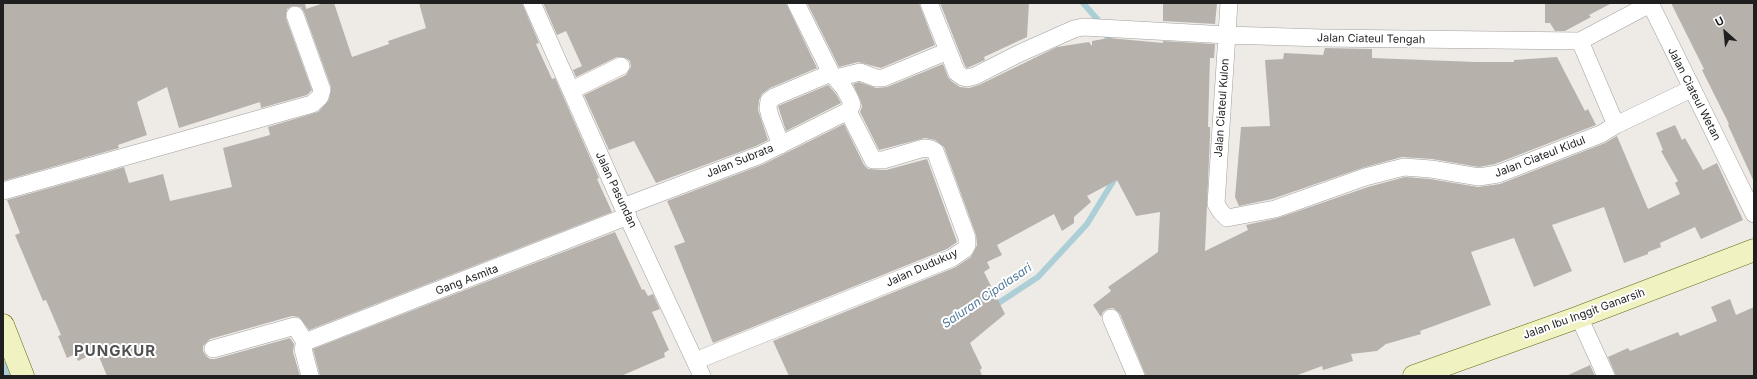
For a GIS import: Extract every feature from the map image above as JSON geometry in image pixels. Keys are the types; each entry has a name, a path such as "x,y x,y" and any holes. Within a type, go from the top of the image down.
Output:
{"main road":[{"name":"Jalan Ibu Inggit Ganarsih","path":"1414,376 1580,317 1754,250"},
{"path":"3,325 23,376"}],"street":[{"name":"Jalan Pasundan","path":"532,3 702,376"},
{"path":"796,3 834,75 847,92 850,108"},
{"path":"781,145 768,108 769,101 774,97 834,75 860,72 876,78 883,78 948,51 929,3"},
{"name":"Jalan Ciateul Kulon","path":"1221,212 1216,204 1229,3"},
{"name":"Jalan Ciateul Tengah","path":"948,51 957,73 967,78 975,76 1018,54 1074,29 1097,28 1227,35 1322,38 1580,41 1650,4"},
{"name":"Jalan Ciateul Wetan","path":"1650,4 1691,89 1747,186 1754,214"},
{"path":"3,191 312,104 320,97 322,90 295,15"},
{"path":"1580,41 1616,125"},
{"path":"572,90 621,66"},
{"name":"Jalan Ciateul Kidul","path":"1221,212 1227,218 1274,209 1364,177 1404,167 1431,169 1487,177 1601,134 1616,125 1691,89"},
{"name":"Jalan Subrata","path":"626,212 760,155 850,108"},
{"name":"Jalan Dudukuy","path":"694,361 952,258 965,249 967,245 967,238 935,152 931,149 924,148 883,160 873,160 850,108"},
{"name":"Gang Asmita","path":"305,342 341,329 626,212"},
{"path":"1580,317 1606,376"},
{"path":"1111,318 1136,376"},
{"path":"213,349 293,326 299,330 305,342 303,349 310,376"}],"building":[{"path":"3,3 305,3 306,9 324,3 334,3 352,57 389,44 388,41 426,28 419,3 522,3 539,43 536,44 552,79 555,78 599,178 597,179 612,212 309,330 299,317 292,316 210,339 203,346 203,351 206,356 210,359 215,359 290,338 294,344 293,352 300,376 107,376 97,352 78,361 75,354 67,358 58,336 61,335 46,300 43,301 15,235 20,233 7,200 124,167 129,183 163,174 170,201 232,187 223,148 270,135 268,127 318,112 329,100 331,87 304,12 301,7 292,6 287,9 286,18 312,90 307,95 261,108 260,102 179,128 167,87 137,102 147,135 118,145 119,148 3,181"},
{"path":"543,3 786,3 817,68 770,88 762,94 759,100 758,110 768,140 756,146 656,183 634,141 609,150 584,95 626,75 631,67 630,61 626,58 617,57 576,77 573,70 582,66 566,31 557,35"},
{"path":"807,3 919,3 935,45 881,68 858,62 839,67"},
{"path":"940,3 1029,3 1027,37 984,57 985,60 967,68"},
{"path":"1163,3 1217,3 1215,24 1163,21"},
{"path":"1545,3 1612,3 1589,15 1591,17 1565,31 1555,31 1550,23 1545,23"},
{"path":"1671,3 1754,3 1754,182 1728,125 1729,124 1702,70 1704,69"},
{"path":"1109,38 1163,43 1163,41 1215,44 1214,58 1210,58 1208,127 1210,127 1210,136 1205,251 1248,230 1246,225 1278,218 1368,187 1405,177 1430,179 1478,187 1500,184 1605,143 1617,136 1648,209 1680,194 1675,183 1678,181 1661,151 1663,150 1656,133 1675,125 1682,140 1685,138 1703,170 1717,163 1743,220 1701,239 1695,227 1660,243 1661,247 1648,252 1648,254 1624,263 1604,207 1552,225 1572,271 1534,287 1514,238 1471,252 1491,305 1420,331 1421,334 1386,344 1377,351 1351,354 1353,361 1323,370 1322,366 1295,376 1146,376 1120,314 1113,308 1107,309 1103,312 1101,317 1093,305 1111,291 1108,287 1158,252 1160,212 1136,216 1117,180 1087,196 1091,202 1074,217 1074,223 1062,231 1054,214 997,245 1002,255 987,262 990,268 984,272 1005,314 970,343 982,368 980,370 982,376 789,376 773,341 956,267 971,257 977,245 976,235 944,147 935,140 925,138 879,150 860,112 862,107 861,102 853,84 859,82 876,88 887,87 943,64 951,81 960,87 969,88 979,85 1057,47 1089,42 1092,46 1092,41"},
{"path":"1325,48 1372,49 1372,58 1514,62 1514,60 1557,57 1585,111 1588,109 1596,125 1495,164 1479,167 1432,159 1402,157 1362,168 1272,199 1239,206 1235,197 1241,127 1270,126 1265,60 1283,59 1284,53 1323,55"},
{"path":"828,85 836,94 841,103 786,131 778,106"},
{"path":"844,124 864,165 868,169 886,170 927,159 957,242 947,249 713,343 674,246 685,242 667,201 764,164"},
{"path":"615,232 642,290 644,289 648,296 653,294 660,309 652,312 669,350 664,353 665,357 621,376 320,376 313,349"},
{"path":"1730,299 1736,315 1754,307 1754,376 1616,376 1608,357 1628,348 1630,351 1678,332 1680,336 1717,321 1711,307"},
{"path":"1590,365 1595,376 1566,376"}],"waterway":[{"name":"Saluran Cipalasari","path":"1083,3 1098,20 1111,44"},
{"name":"Saluran Cipalasari","path":"994,306 1038,277 1087,224 1117,175"},
{"path":"3,364 8,376"}],"district":[{"name":"PUNGKUR","path":"115,351"}]}
